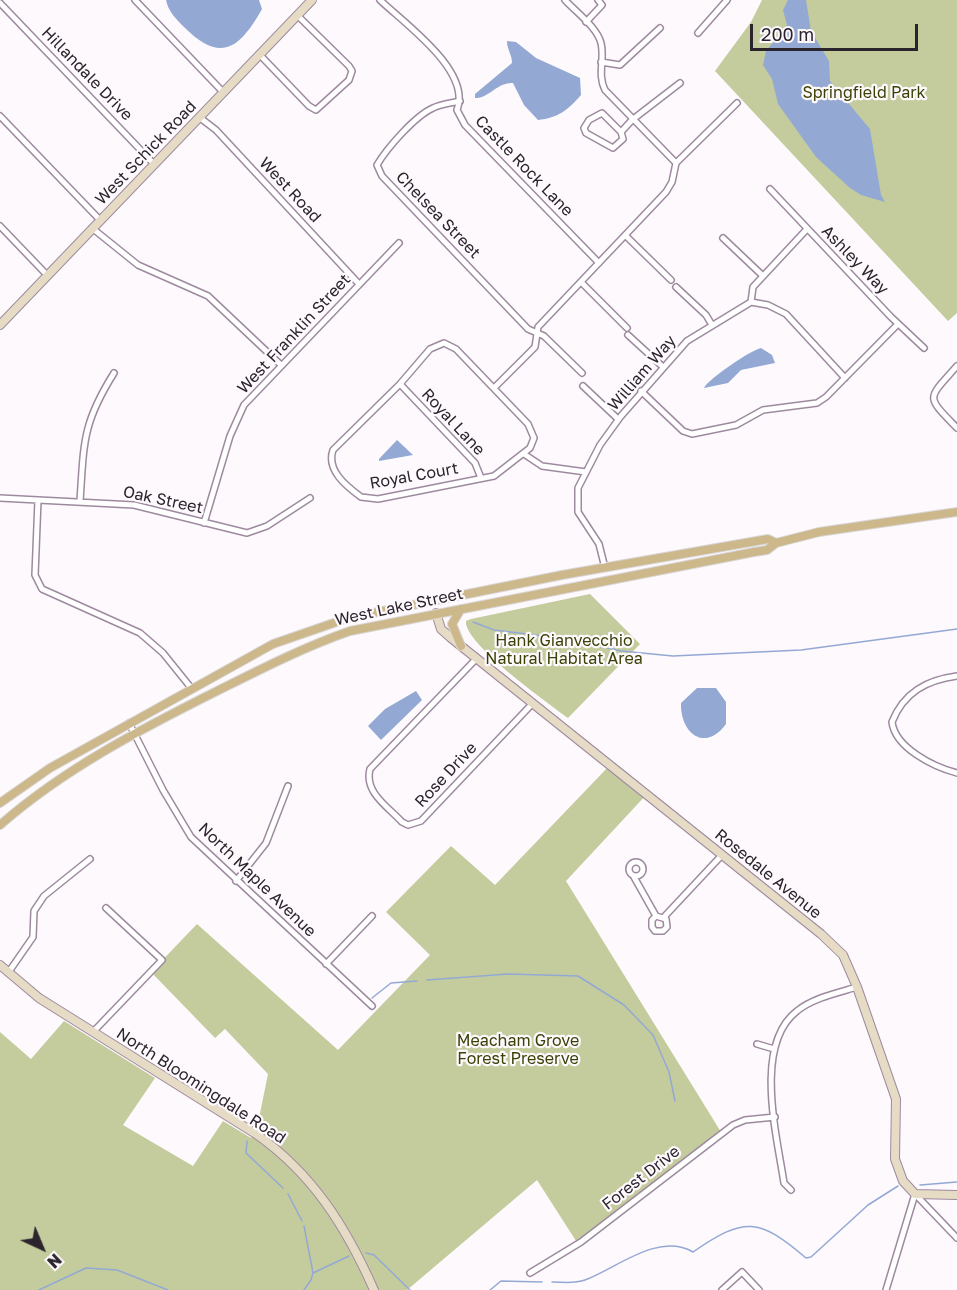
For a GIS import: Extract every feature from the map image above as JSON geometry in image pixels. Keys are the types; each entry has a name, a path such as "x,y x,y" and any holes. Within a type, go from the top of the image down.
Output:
{"main road":[{"name":"West Lake Street","path":"0,825 43,790 135,734 321,640 350,631 436,613 754,552 767,549 776,543 819,532 957,512"},
{"name":"West Lake Street","path":"0,804 50,768 273,644 348,618 768,539 776,543"},
{"path":"433,602 436,613"},
{"path":"461,609 452,624 461,646"}],"street":[{"path":"135,0 223,92"},
{"name":"West Schick Road","path":"0,325 312,0"},
{"name":"Castle Rock Lane","path":"380,0 446,63 453,73 460,101 457,110 465,125 599,263"},
{"path":"586,22 601,9 602,5 598,0"},
{"path":"698,33 727,0"},
{"path":"567,1 602,44 600,78 604,90 676,163"},
{"name":"Hillandale Drive","path":"0,3 154,164"},
{"path":"259,54 309,106 316,110 349,80 352,71 349,66 297,15"},
{"path":"602,62 620,65 660,28"},
{"path":"621,132 632,120 680,83"},
{"name":"Chelsea Street","path":"460,101 437,106 423,114 384,153 377,165 385,179 528,329 536,334"},
{"path":"494,388 535,347 538,327 666,192 672,182 676,163 737,103"},
{"path":"602,113 621,132 623,139 618,146 612,147 586,134 584,128 589,120 602,113"},
{"path":"0,116 100,220"},
{"name":"West Road","path":"199,117 216,130 359,284"},
{"name":"Ashley Way","path":"770,189 803,221 807,230 898,324 924,348"},
{"path":"0,226 47,275"},
{"path":"92,228 142,267 208,296 281,365"},
{"path":"807,230 753,287 750,302 774,307 786,314 845,378"},
{"path":"626,236 671,280"},
{"path":"723,238 763,276"},
{"name":"West Franklin Street","path":"204,523 234,424 244,405 399,243"},
{"path":"581,282 663,367"},
{"path":"676,287 706,315 712,325"},
{"name":"William Way","path":"605,568 599,544 578,512 578,488 586,472 618,419 640,391 687,341 750,302"},
{"path":"640,391 680,429 692,434 736,425 763,410 817,403 898,324"},
{"path":"536,334 544,336 582,373"},
{"name":"Royal Lane","path":"444,343 456,349 494,388 532,429 534,438 530,448 502,471 481,478 474,463 400,384 430,349 444,343"},
{"path":"957,366 934,392 933,397 935,405 957,428"},
{"path":"80,501 87,424 97,401 114,373"},
{"name":"Royal Court","path":"400,384 390,391 333,450 330,458 335,473 357,494 368,500 481,478"},
{"path":"583,386 618,419"},
{"path":"524,454 542,466 586,472"},
{"name":"Oak Street","path":"0,498 134,505 248,533 267,526 310,498"},
{"path":"38,500 35,575 39,585 47,592 140,633 163,653 192,689"},
{"name":"Rosedale Avenue","path":"436,613 441,628 461,646 843,955 857,987 896,1099 895,1159 903,1181 957,1238"},
{"name":"Rose Drive","path":"477,658 370,769 367,780 370,788 402,822 408,825 421,821 532,703"},
{"path":"957,676 937,679 918,688 897,708 892,722 897,734 918,756 932,765 957,773"},
{"name":"North Maple Avenue","path":"129,723 186,830 236,881 372,1006"},
{"path":"236,881 266,843 288,786"},
{"path":"664,917 722,855"},
{"path":"8,973 33,938 34,911 44,896 90,859"},
{"path":"634,877 656,916"},
{"path":"93,1032 162,960 106,908"},
{"path":"326,964 372,916"},
{"path":"656,916 651,925 658,932 667,927 664,917"},
{"path":"656,916 664,917"},
{"name":"North Bloomingdale Road","path":"0,965 30,992 256,1134 289,1160 314,1185 336,1215 374,1290"},
{"path":"790,1190 784,1183 774,1117 771,1074 774,1049 789,1018 796,1011 817,1000 857,987"},
{"path":"757,1044 774,1049"},
{"name":"Forest Drive","path":"530,1274 581,1242 733,1125 745,1120 774,1117"},
{"path":"886,1290 915,1194 957,1195"},
{"path":"722,1290 741,1272 759,1290"}],"green space":[{"name":"Springfield Park","path":"762,0 957,0 957,313 948,321 715,71 751,22"},
{"name":"Hank Gianvecchio Natural Habitat Area","path":"590,594 640,644 568,718 526,687 492,657 469,631 466,621 471,619"},
{"name":"Meacham Grove Forest Preserve","path":"610,765 647,794 566,881 721,1132 578,1244 537,1180 407,1290 0,1290 0,1032 31,1059 64,1021 155,1078 123,1125 193,1166 223,1121 251,1138 257,1128 268,1074 225,1029 215,1038 151,972 197,924 338,1050 430,955 386,912 451,846 495,885"}],"water":[{"path":"166,0 259,0 262,9 254,23 237,42 228,47 218,48 208,45 184,27 170,11"},
{"path":"788,0 806,0 811,31 829,61 830,81 870,129 881,195 885,202 861,195 850,188 816,157 778,104 772,79 763,65 766,51 787,25 783,10"},
{"path":"507,41 516,42 536,58 580,78 581,95 562,112 538,120 524,105 513,83 507,83 485,96 475,98 475,94 512,63"},
{"path":"761,348 772,355 775,363 741,370 728,383 704,388 730,365"},
{"path":"397,440 413,455 379,461 379,459"},
{"path":"697,688 716,688 726,702 726,724 718,733 710,737 695,736 689,730 682,714 681,703"},
{"path":"416,691 422,700 381,740 368,726 385,709"}],"waterway":[{"path":"473,622 494,630 568,639 621,651 673,656 801,650 957,629"},
{"path":"427,980 508,974 578,976 624,1005 653,1035 669,1072 675,1101"},
{"path":"372,998 391,983 417,981"},
{"path":"247,1141 246,1153 283,1188"},
{"path":"920,1185 957,1182"},
{"path":"552,1282 585,1280 638,1254 666,1246 680,1247 693,1252 726,1232 751,1226 776,1235 806,1258 811,1257 868,1205 898,1186"},
{"path":"288,1194 302,1221"},
{"path":"304,1226 313,1273 304,1290"},
{"path":"366,1253 374,1255 410,1290"},
{"path":"313,1273 349,1256"},
{"path":"39,1290 86,1268 117,1270 168,1290"},
{"path":"490,1290 501,1281 542,1282"}]}
